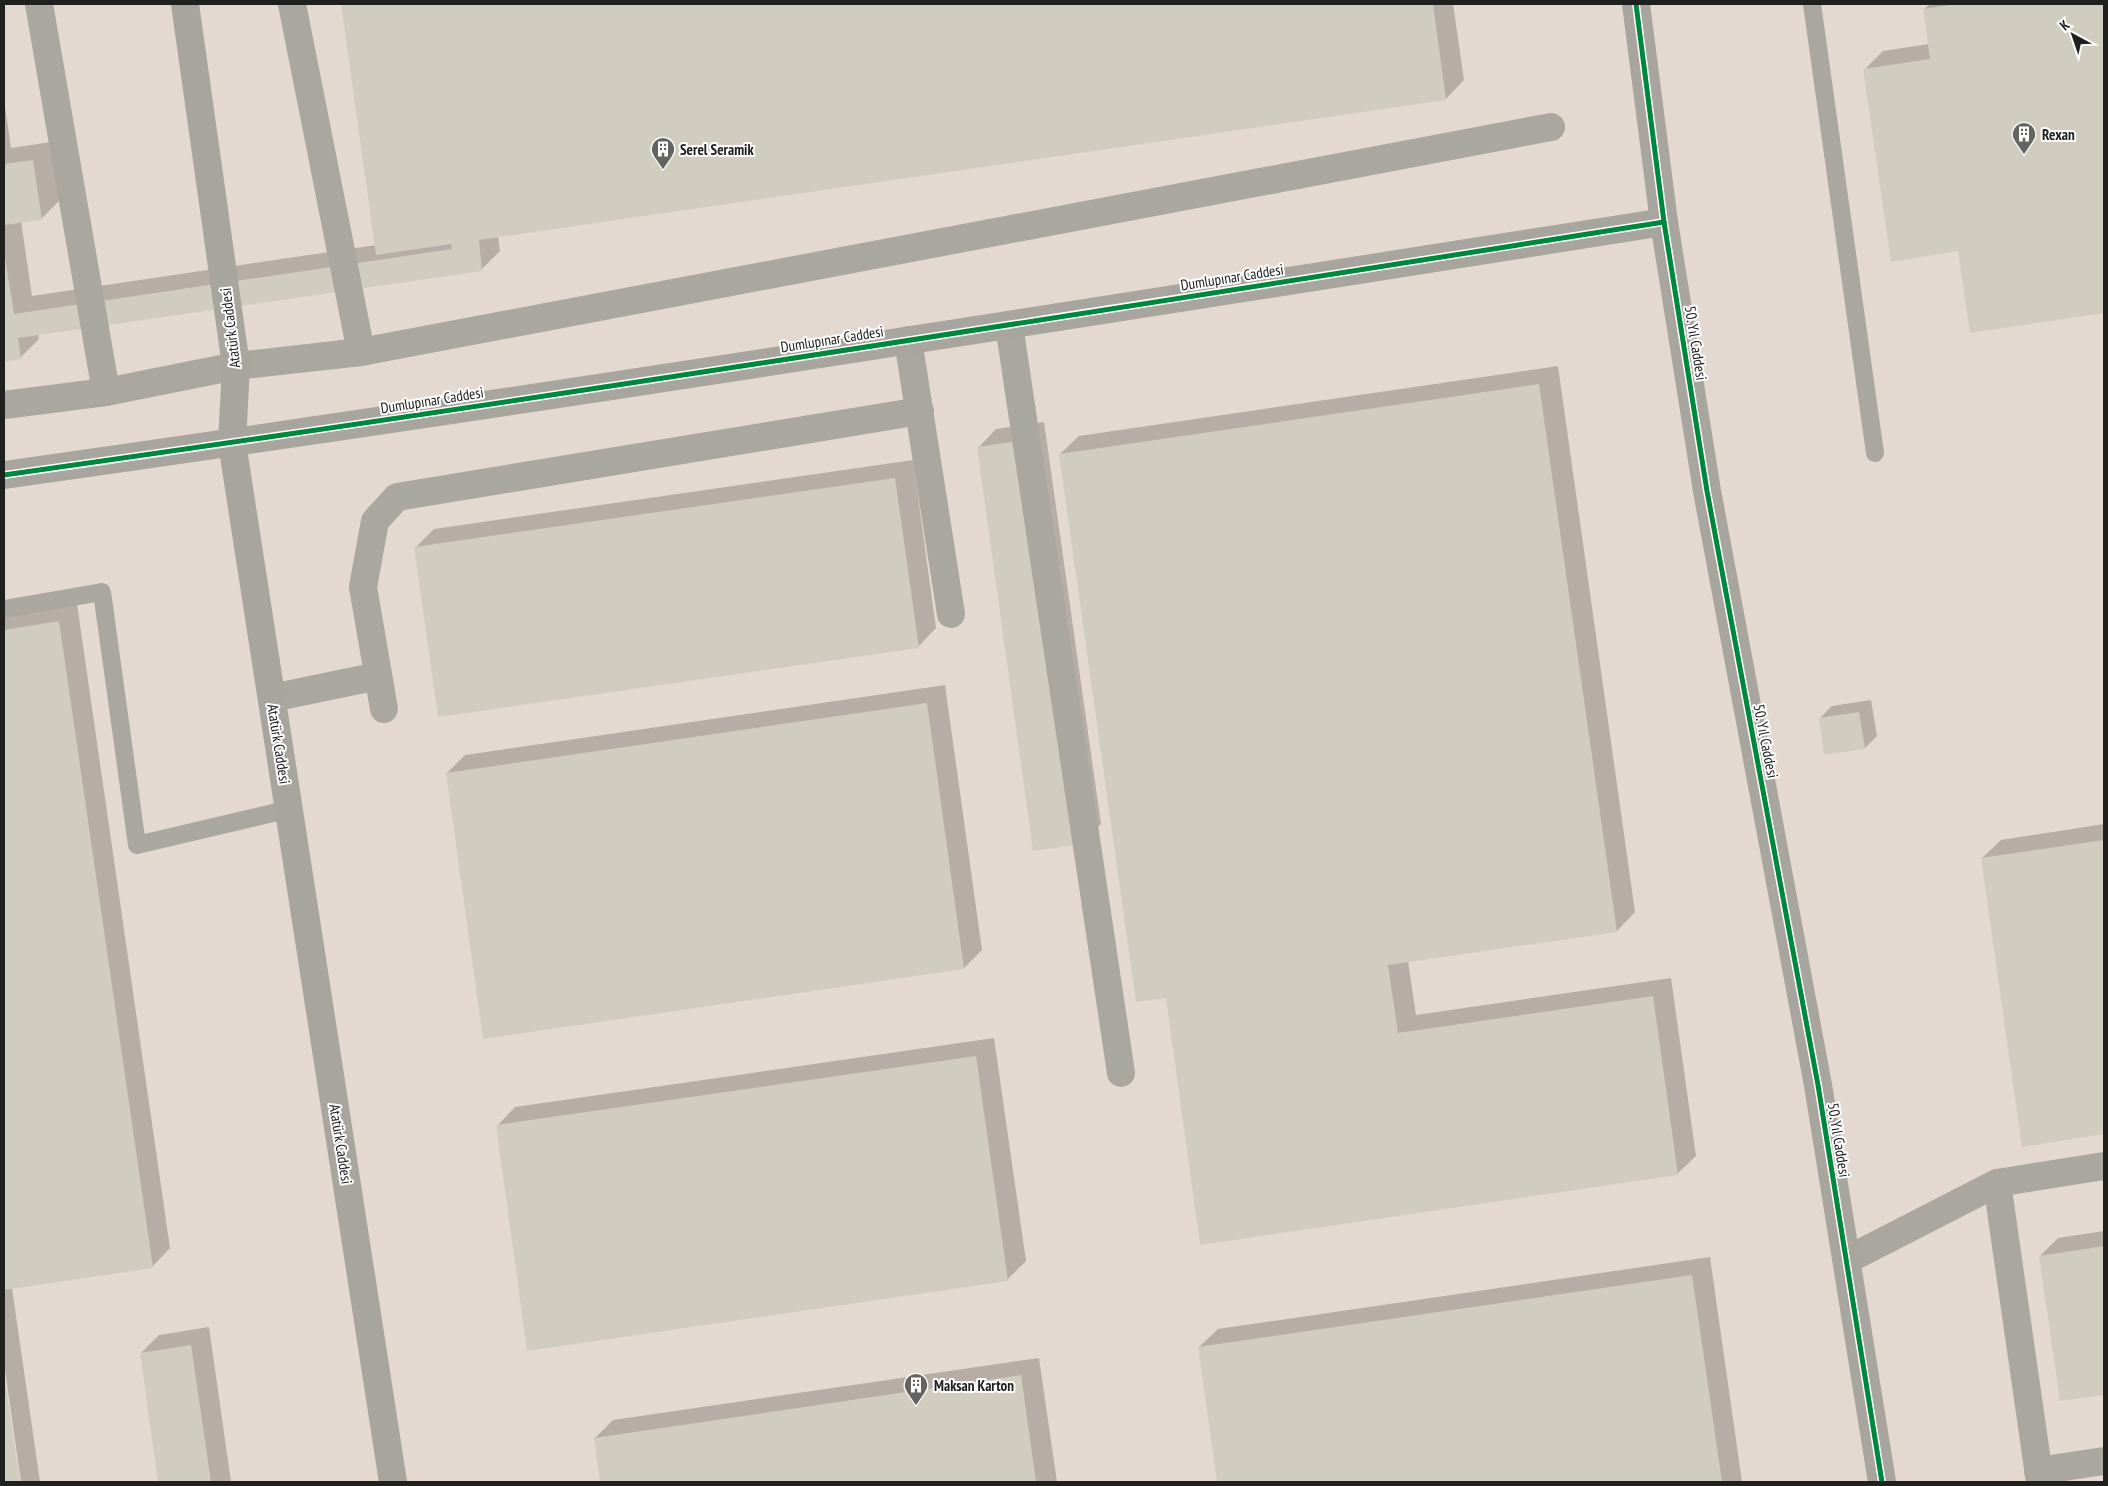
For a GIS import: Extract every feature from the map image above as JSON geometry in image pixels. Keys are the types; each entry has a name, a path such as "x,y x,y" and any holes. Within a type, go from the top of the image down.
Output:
{"street":[{"path":"39,4 106,392"},
{"name":"Atatürk Caddesi","path":"185,4 236,366 232,443 393,1482"},
{"path":"292,4 361,352"},
{"name":"50. Yıl Caddesi","path":"1636,4 1664,222 1707,491 1816,1076 1882,1482"},
{"path":"4,405 106,392 236,366 361,352 1551,127"},
{"name":"Dumlupınar Caddesi","path":"4,475 232,443 1009,325 1664,222"},
{"path":"1009,325 1121,1072"},
{"path":"908,340 951,614"},
{"path":"384,709 363,587 375,521 397,497 920,411"},
{"path":"272,698 378,676"},
{"path":"1846,1260 1997,1183 2104,1166"},
{"path":"1997,1183 2039,1477 2104,1461"}],"lane":[{"path":"1812,4 1875,453"},
{"path":"4,609 102,592 137,845 290,809"}],"shaded area":[{"path":"4,4 2104,4 2104,1482 4,1482"}],"building":[{"name":"Serel Seramik","path":"341,4 1433,4 1446,100 479,240 482,271 18,338 21,359 4,362 4,250 14,314 452,249 451,244 376,255"},
{"name":"Rexan","path":"1957,4 2104,4 2104,313 1970,333 1958,251 1891,262 1863,69 1930,59 1923,9"},
{"path":"33,160 42,220 4,225 4,164"},
{"path":"1539,384 1617,932 1388,965 1398,1033 1653,996 1678,1175 1200,1245 1166,998 1136,1002 1059,454"},
{"path":"1026,440 1083,844 1033,851 977,447"},
{"path":"895,478 919,648 438,717 414,547"},
{"path":"59,621 153,1268 4,1290 4,630"},
{"path":"927,703 964,969 483,1039 446,773"},
{"path":"1859,712 1865,749 1824,755 1819,718"},
{"path":"2104,840 2104,1134 2022,1147 1981,858"},
{"path":"976,1056 1008,1281 527,1351 496,1125"},
{"path":"2104,1246 2104,1395 2060,1401 2039,1256"},
{"path":"1692,1275 1722,1482 1217,1482 1198,1347"},
{"path":"191,1345 211,1482 158,1482 140,1353"},
{"name":"Maksan Karton","path":"1021,1375 1036,1482 600,1482 594,1438"},
{"path":"5,1380 20,1482 4,1482"}],"cycle path":[{"path":"1636,4 1664,222 1707,491 1818,1085 1882,1482"},
{"path":"4,475 627,384 1664,222"}],"place":[{"name":"Rexan","path":"2024,155"},
{"name":"Serel Seramik","path":"663,170"},
{"name":"Maksan Karton","path":"916,1406"}]}
